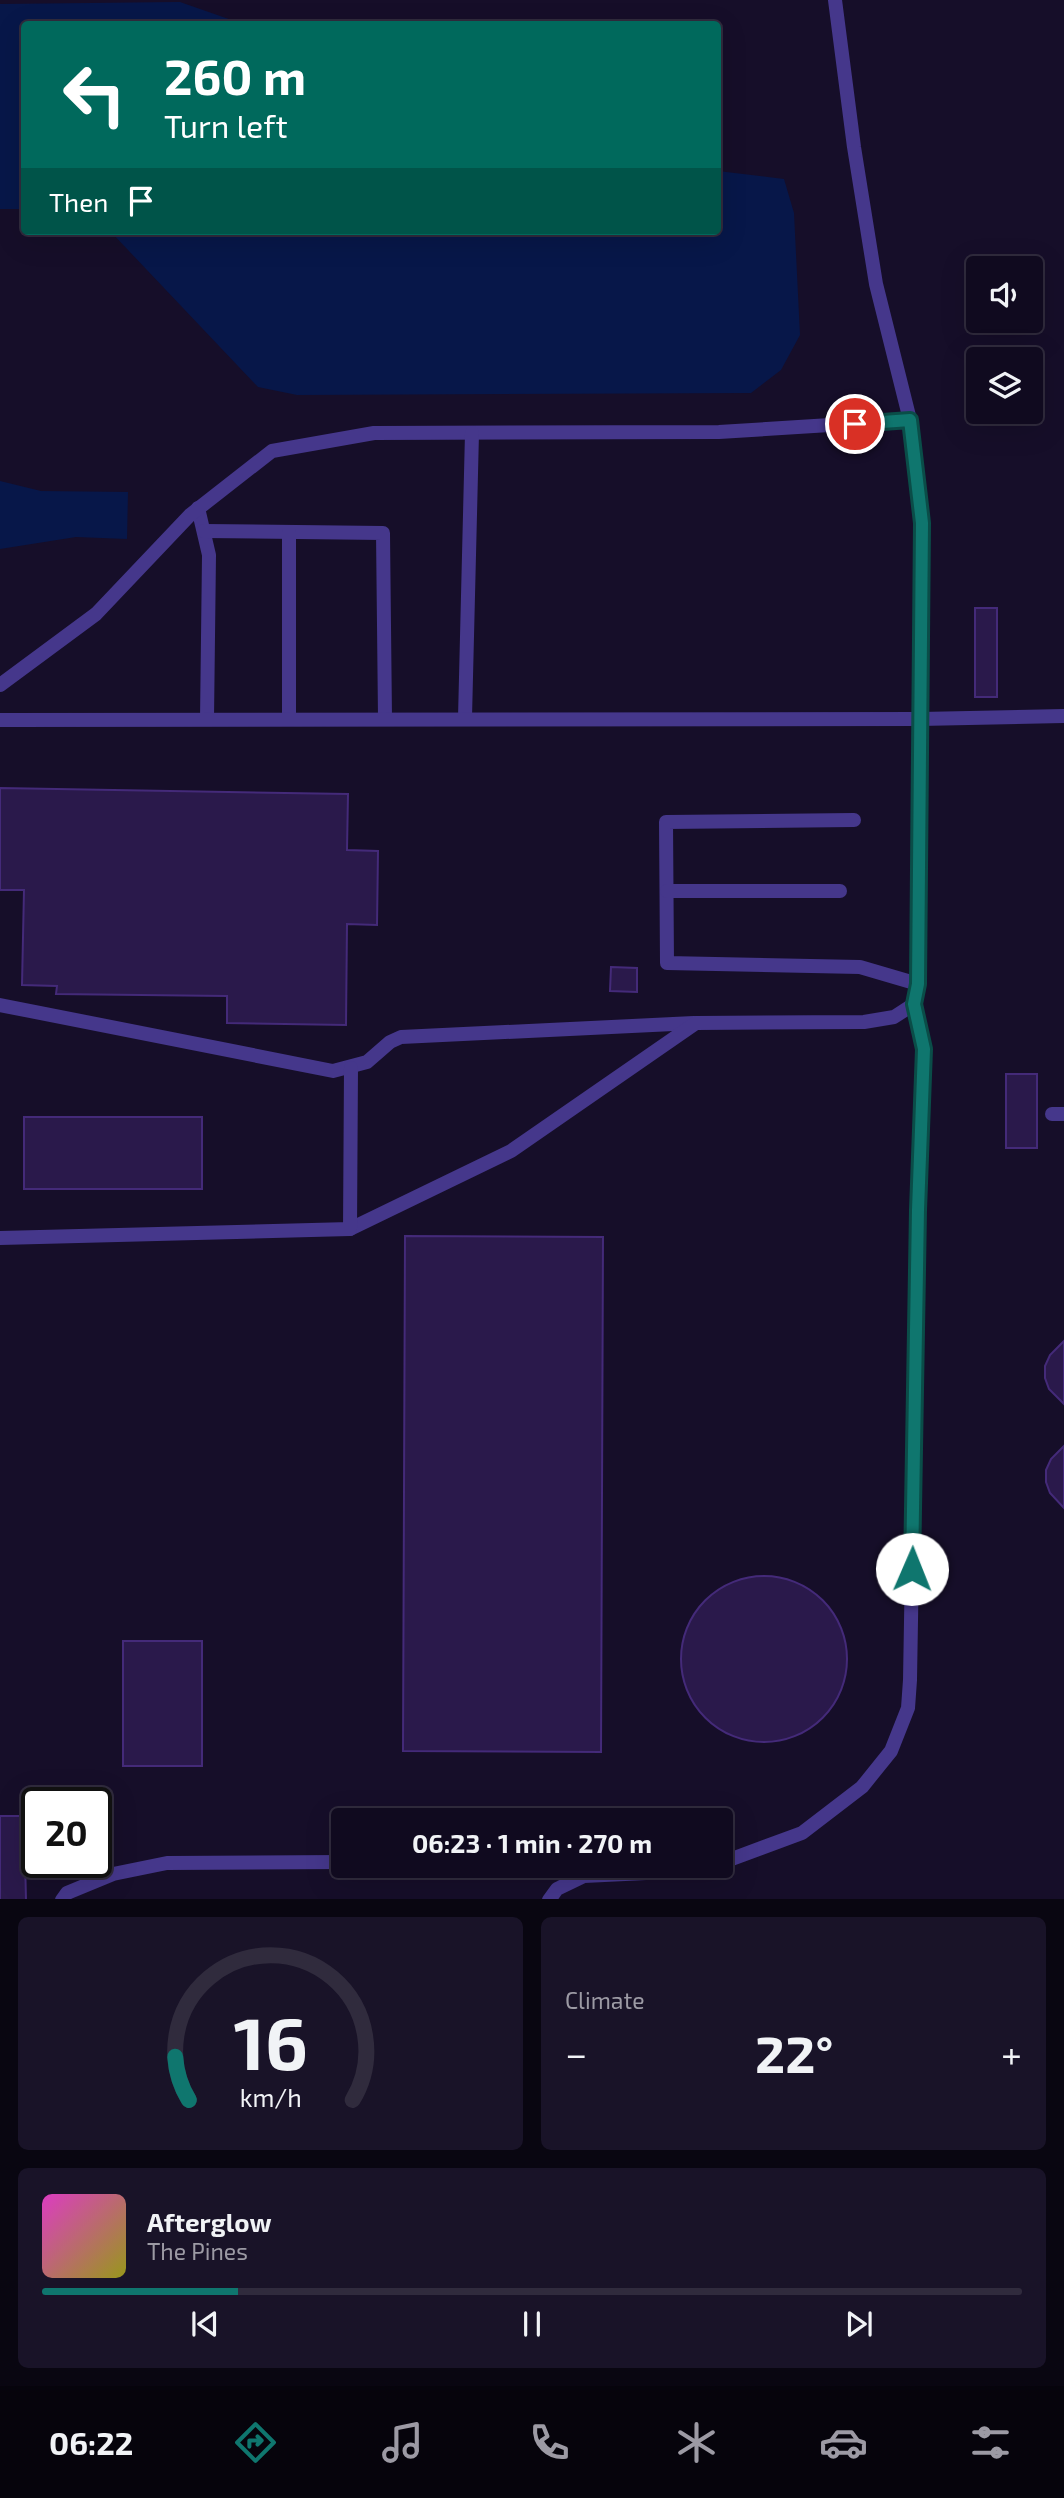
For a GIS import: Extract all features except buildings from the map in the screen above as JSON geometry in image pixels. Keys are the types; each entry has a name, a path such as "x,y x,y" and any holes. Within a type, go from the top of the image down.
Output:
{"lane":[{"path":"733,1859 802,1833 862,1787 891,1751 908,1708 911,1666 918,1210 924,1049 914,1004 918,984 922,523 910,420 876,284 854,147 835,0"},
{"path":"0,685 96,614 198,508 272,451 374,433 719,432 910,420"},
{"path":"465,718 472,433"},
{"path":"198,508 209,555 207,719"},
{"path":"204,531 383,533 385,718"},
{"path":"289,533 289,719"},
{"path":"0,720 920,719 1064,716"},
{"path":"854,820 666,822 667,963 860,967 918,984"},
{"path":"667,891 840,891"},
{"path":"0,1006 333,1071 368,1062 390,1042 401,1037 696,1023 864,1022 894,1017 914,1004"},
{"path":"0,1238 349,1229 511,1151 696,1023"},
{"path":"349,1229 351,1068"},
{"path":"62,1899 67,1893 113,1874 167,1863 331,1862"},
{"path":"549,1899 557,1889 580,1878"}],"shaded area":[{"path":"180,2 234,21 21,21 21,209 0,209 0,4"},
{"path":"721,171 784,179 794,213 800,335 781,370 751,393 297,395 258,387 114,235 721,235"},
{"path":"0,481 41,491 128,492 127,539 76,537 0,549"}],"route":[{"path":"855,424 910,420 922,523 918,984 914,1004 924,1049 918,1210 912,1569"}]}
